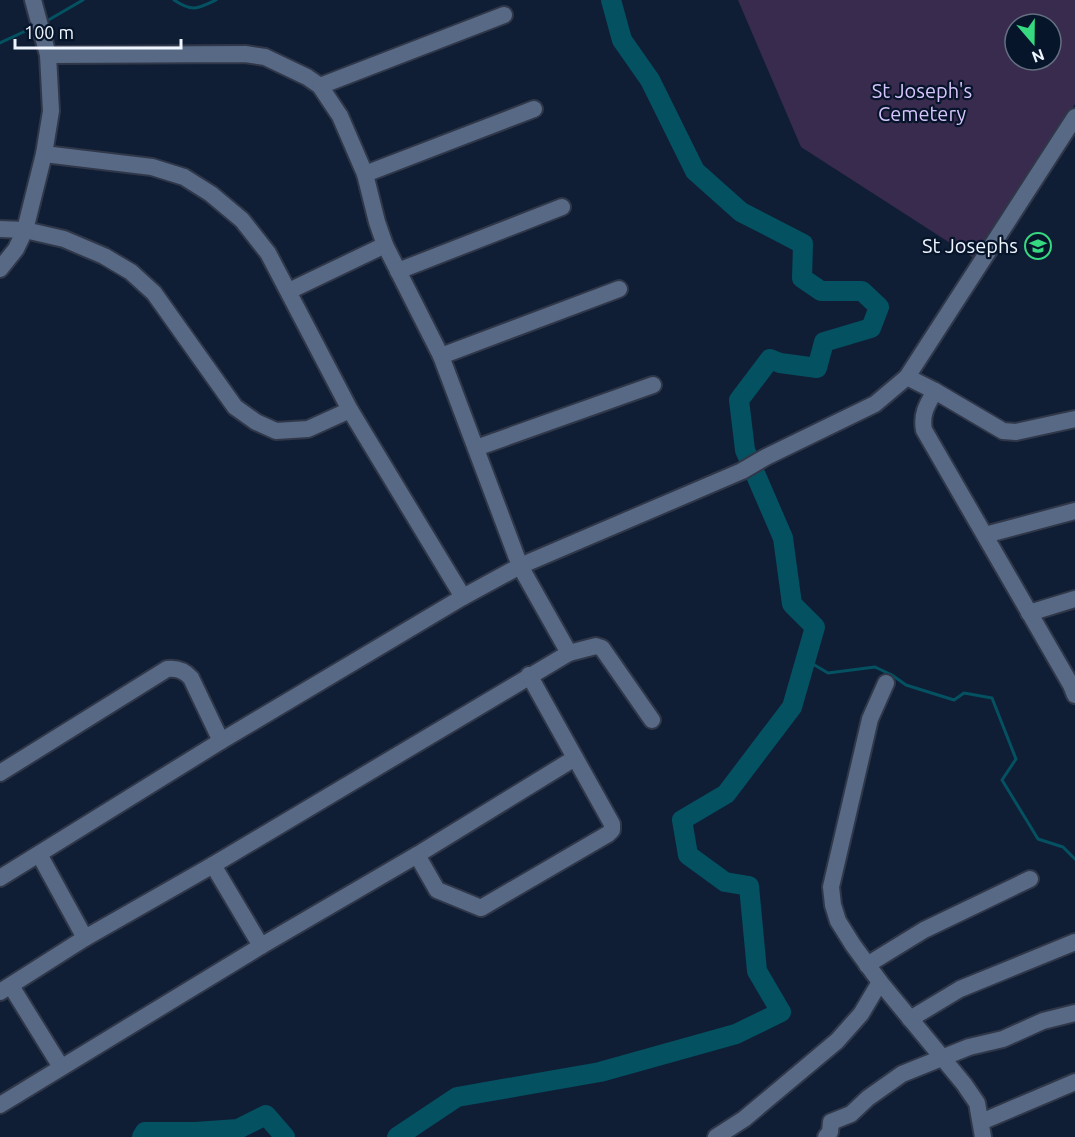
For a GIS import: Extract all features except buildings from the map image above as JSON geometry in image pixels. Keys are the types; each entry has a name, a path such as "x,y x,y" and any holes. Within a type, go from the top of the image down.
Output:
{"street":[{"path":"0,269 16,249 25,230 44,154 51,111 48,55 34,3"},
{"path":"320,86 504,15"},
{"path":"48,55 245,54 265,57 308,77 320,86 340,116 365,174 376,222 385,245 441,356 520,566 569,653"},
{"path":"365,174 534,109"},
{"path":"0,878 221,741 463,597 520,566 742,471 875,404 907,377 1075,117"},
{"path":"44,154 152,167 184,177 211,194 242,220 268,253 351,410 463,597"},
{"path":"398,271 562,207"},
{"path":"0,229 25,230 64,239 104,256 131,272 154,293 235,407 256,422 276,431 308,429 351,410"},
{"path":"289,291 385,245"},
{"path":"441,356 620,289"},
{"path":"907,377 1003,431 1016,432 1075,419"},
{"path":"476,448 653,385"},
{"path":"935,392 926,406 922,419 924,430 1074,688"},
{"path":"985,535 1075,511"},
{"path":"1029,613 1075,599"},
{"path":"61,1067 5,989 85,938 213,865 529,675 569,653 596,646 602,648 652,720"},
{"path":"0,773 167,669 185,671 191,678 221,741"},
{"path":"417,855 435,888 481,908 612,830 612,824 529,675"},
{"path":"886,683 870,719 831,886 838,921 867,965 977,1103 982,1130 1075,1082"},
{"path":"0,1105 575,758"},
{"path":"39,854 85,938"},
{"path":"213,865 261,946"},
{"path":"867,965 924,930 1030,879"},
{"path":"910,1019 960,989 1075,942"},
{"path":"716,1137 744,1119 837,1041 861,1014 880,982"},
{"path":"826,1137 830,1132 831,1122 851,1114 868,1098 903,1074 969,1047 1003,1039 1043,1021 1075,1013"}],"green space":[{"name":"St Joseph's Cemetery","path":"738,0 1075,0 1075,104 975,259 801,147"}],"waterway":[{"path":"45,22 83,0"},
{"path":"174,0 190,8 216,0"},
{"path":"397,1137 457,1097 600,1072 736,1034 781,1012 757,971 749,886 725,882 688,855 682,820 726,794 792,707 815,627 792,604 783,538 745,450 739,400 770,359 780,363 817,368 824,342 871,328 879,307 862,291 821,291 802,278 803,244 741,212 695,171 650,80 622,40 611,0"},
{"path":"0,43 34,27"},
{"path":"806,660 828,673 875,667 906,685 954,700 964,693 992,698 1016,759 1002,780 1038,839 1063,847 1075,859"},
{"path":"142,1137 145,1132 238,1129 266,1115 285,1137"}],"place":[{"name":"St Josephs","path":"1038,246"}]}
